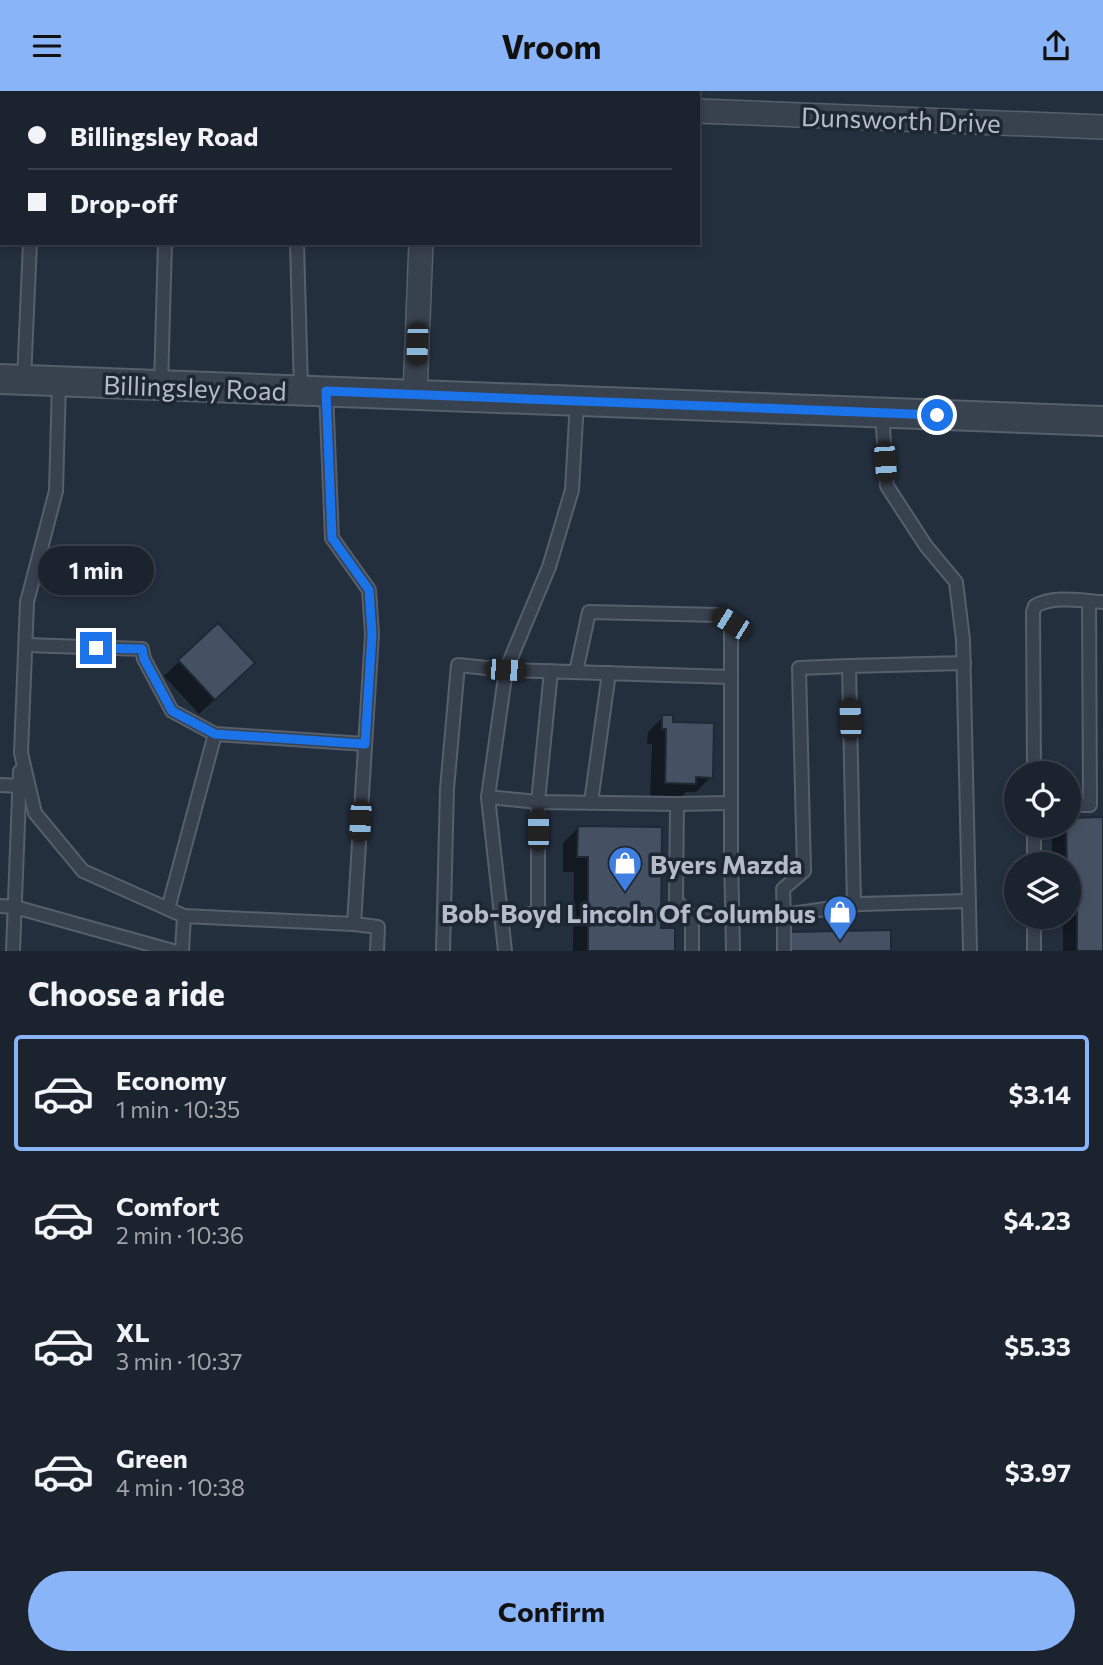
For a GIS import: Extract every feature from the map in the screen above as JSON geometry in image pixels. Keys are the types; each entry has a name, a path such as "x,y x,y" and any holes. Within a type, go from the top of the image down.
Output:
{"street":[{"name":"Dunsworth Drive","path":"700,111 1103,127"},
{"path":"415,394 421,245"},
{"name":"Billingsley Road","path":"12,380 1103,421"}],"lane":[{"path":"12,380 30,245"},
{"path":"161,386 165,245"},
{"path":"297,245 332,538 369,590 372,634 354,924"},
{"path":"13,951 27,602 56,491 59,382"},
{"path":"505,951 488,797 506,670 549,567 572,490 577,401"},
{"path":"882,413 887,486 926,546 956,582 964,663 970,951"},
{"path":"1034,761 1035,606 1043,601 1103,602"},
{"path":"1089,601 1097,805"},
{"path":"576,672 589,612 719,615 731,623 733,951"},
{"path":"26,645 142,649 144,659 172,711 215,734 365,744"},
{"path":"783,951 783,889 803,871 799,668 964,663"},
{"path":"443,951 447,789 458,665 506,670 730,677"},
{"path":"849,666 854,905"},
{"path":"502,918 538,913 538,802 551,671"},
{"path":"591,802 609,673"},
{"path":"168,909 215,734"},
{"path":"21,753 35,813 83,871 184,916 378,927 377,951"},
{"path":"0,785 20,786"},
{"path":"488,797 538,802 730,803"},
{"path":"677,804 676,901 692,917 732,917"},
{"path":"784,915 854,905 969,901"},
{"path":"0,906 15,907 173,951"},
{"path":"182,951 184,916"},
{"path":"692,917 692,951"},
{"path":"1034,929 1034,951"}],"building":[{"path":"218,623 255,663 215,700 178,660"},
{"name":"Byers Mazda","path":"662,715 673,715 673,722 714,723 713,778 696,777 696,784 665,783 666,729 662,729"},
{"path":"1103,817 1103,951 1077,951 1077,929 1081,929 1081,852 1067,852 1066,838 1081,838 1081,818"},
{"name":"Byers Mazda","path":"578,826 662,827 661,928 675,928 675,951 588,951 588,857 577,857"},
{"name":"Bob-Boyd Lincoln Of Columbus","path":"891,930 891,951 789,951 788,932"}],"place":[{"name":"Byers Mazda","path":"625,893"},
{"name":"Bob-Boyd Lincoln Of Columbus","path":"840,942"}],"route":[{"path":"96,648 142,649 144,659 172,711 215,734 365,744 372,634 369,590 332,538 326,391 937,415"}]}
